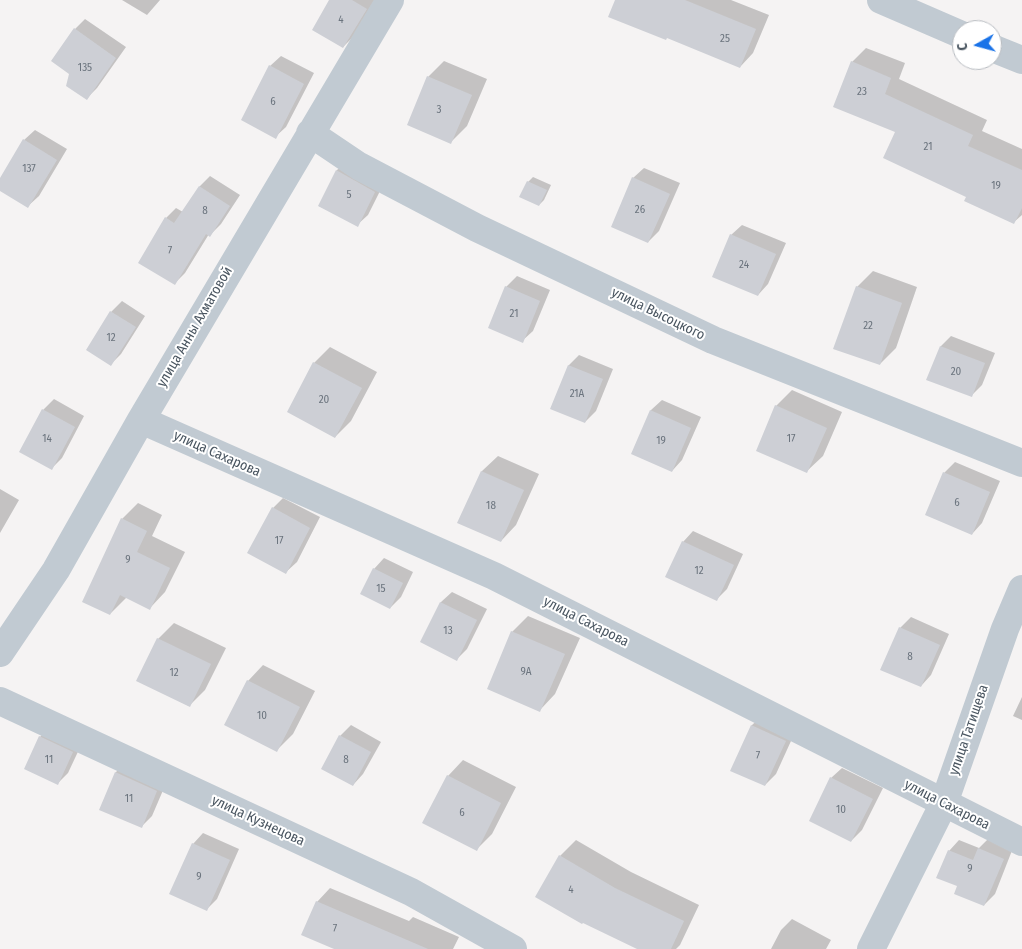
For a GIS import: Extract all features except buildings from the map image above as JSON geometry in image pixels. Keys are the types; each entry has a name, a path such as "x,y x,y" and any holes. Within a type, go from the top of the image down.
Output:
{"street":[{"name":"улица Анны Ахматовой","path":"0,653 56,570 141,420 390,0"},
{"path":"881,0 952,31"},
{"path":"1002,52 1022,60"},
{"name":"улица Высоцкого","path":"310,133 359,166 477,228 713,340 1022,463"},
{"name":"улица Сахарова","path":"141,420 494,576 1022,842"},
{"name":"улица Татищева","path":"870,949 944,803 1005,629 1022,589"},
{"name":"улица Кузнецова","path":"0,701 411,892 513,949"}]}
